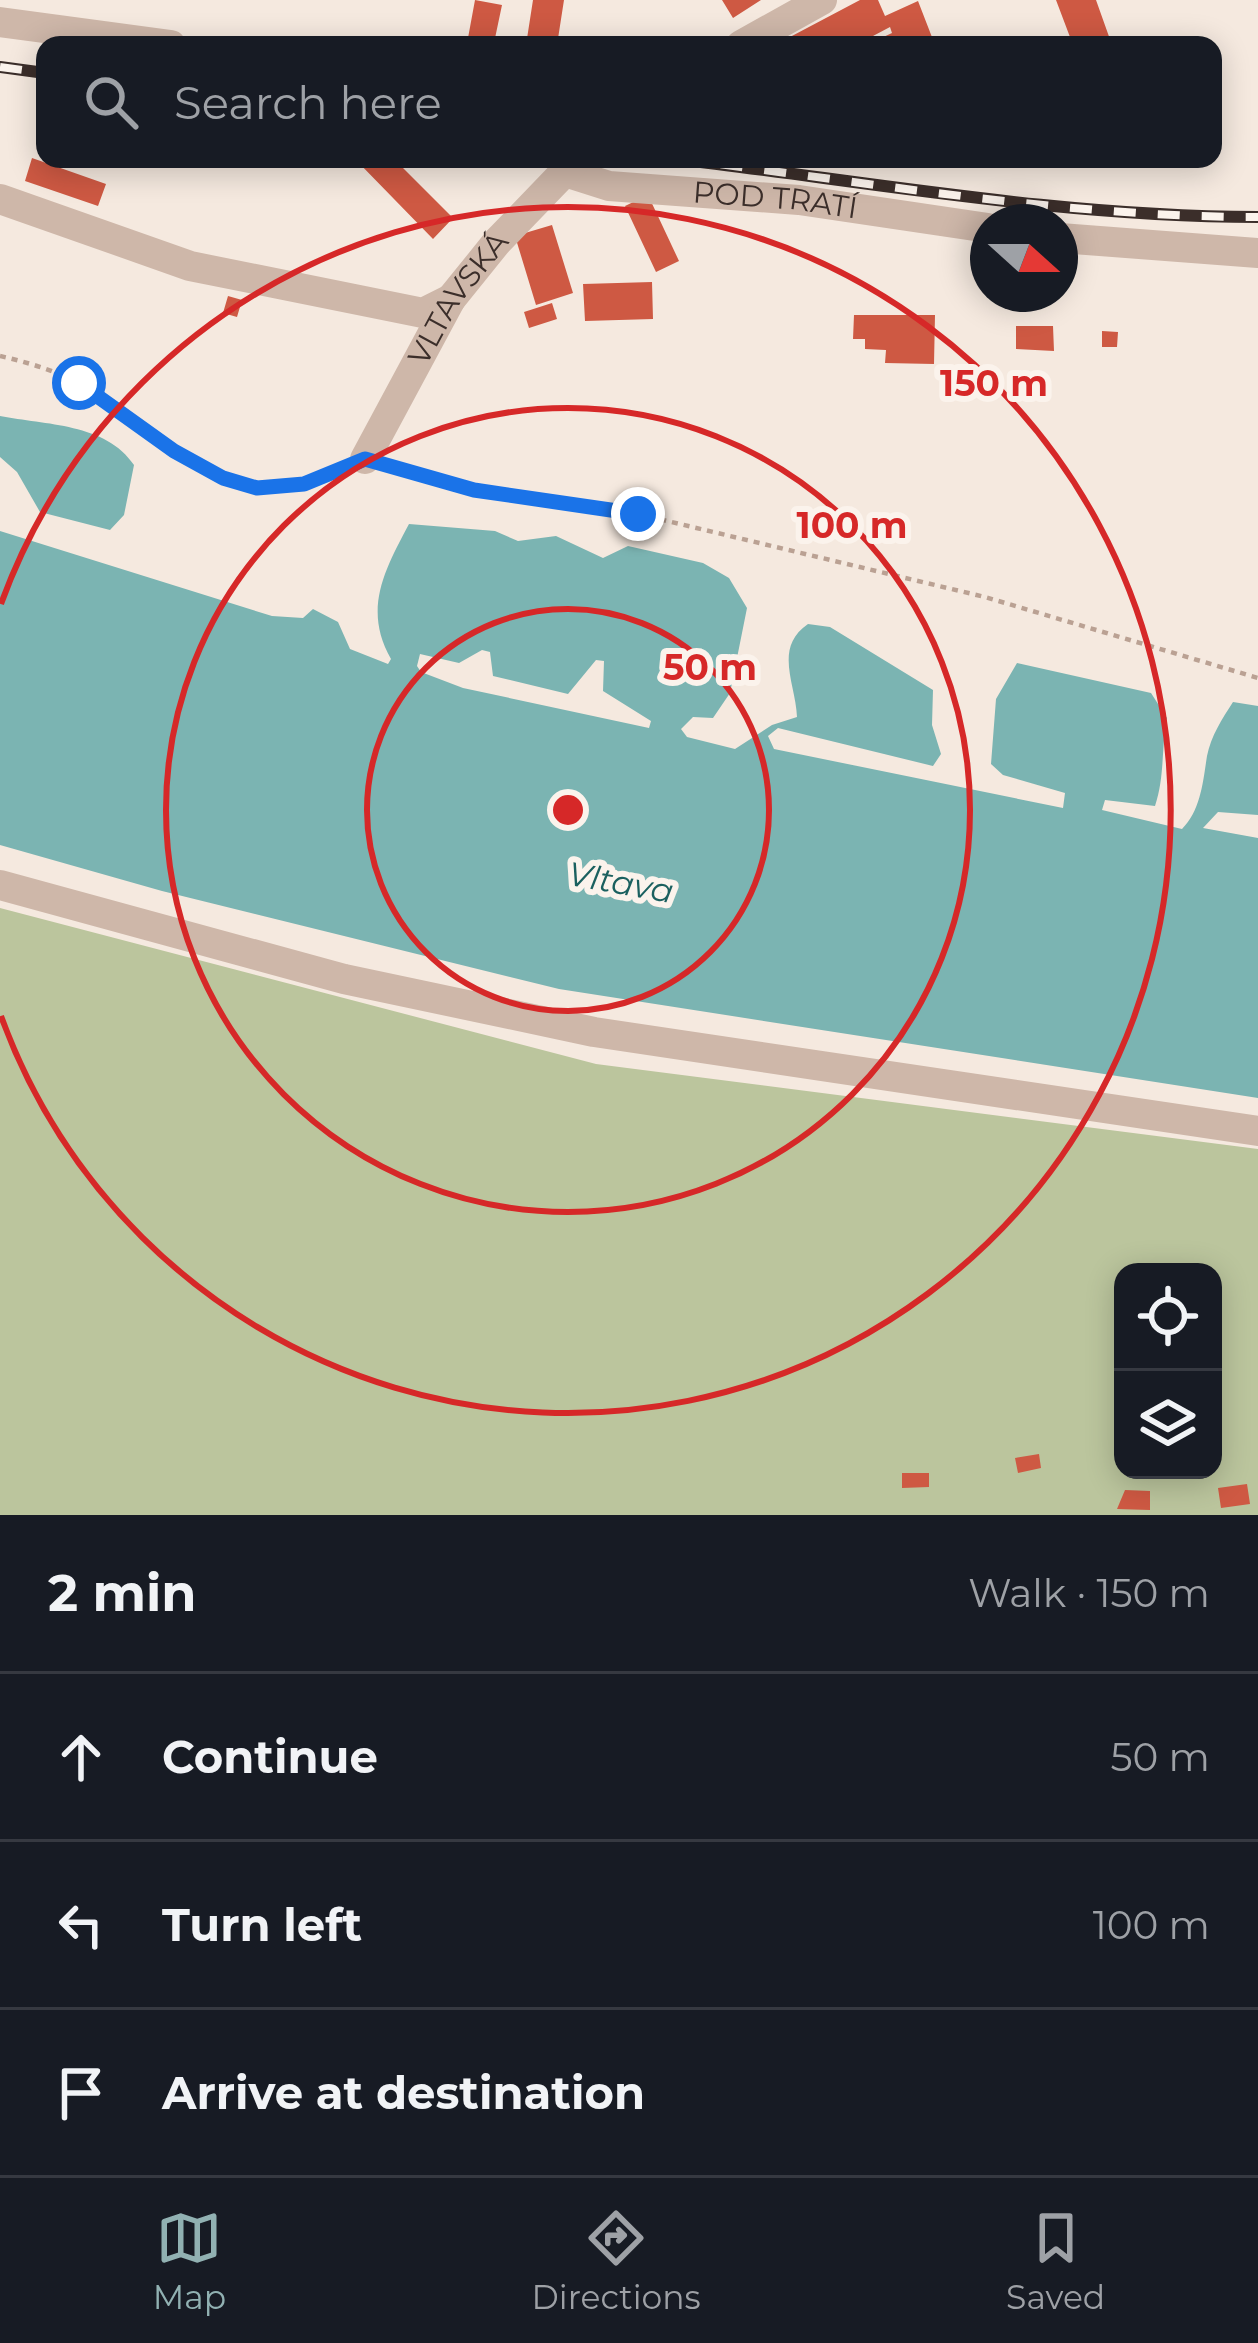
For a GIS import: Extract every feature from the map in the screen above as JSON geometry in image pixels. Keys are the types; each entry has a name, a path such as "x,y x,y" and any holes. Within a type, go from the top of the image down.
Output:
{"street":[{"path":"756,36 822,0"},
{"path":"0,22 104,36"},
{"name":"VLTAVSKÁ","path":"365,459 451,299 568,168"},
{"name":"POD TRATÍ","path":"576,168 609,186 800,200 970,225"},
{"path":"0,200 190,266 423,313 451,299"},
{"path":"1078,239 1258,253"},
{"path":"0,885 344,979 594,1032 1258,1131"}],"path":[{"path":"0,356 79,383 174,451 223,478 257,488 304,484 365,459 474,490 638,514 985,596 1258,678"}],"green space":[{"path":"0,908 596,1064 1258,1149 1258,1515 0,1515"}],"water":[{"path":"0,416 91,433 122,451 134,465 124,515 110,530 40,512 17,472 0,457"},
{"name":"Vltava","path":"409,524 495,531 518,541 556,536 603,558 628,546 703,563 729,578 747,608 730,693 713,718 693,717 681,729 687,737 735,749 772,725 797,717 789,655 797,634 808,624 830,627 933,690 932,725 941,754 933,766 778,728 768,736 774,749 1063,808 1065,793 1003,775 991,764 996,699 1017,663 1151,693 1167,718 1155,806 1105,800 1102,810 1182,829 1197,804 1214,735 1233,702 1258,706 1258,815 1218,812 1203,828 1258,838 1258,1098 559,989 162,891 0,845 0,531 272,616 303,618 313,609 338,622 350,649 388,664 391,659 378,624 380,591","holes":["482,650 490,652 493,676 568,694 596,660 604,661 603,691 651,721 649,728 463,688 421,672 417,666 420,654 459,663"]}],"building":[{"path":"475,0 502,5 495,36 468,36"},
{"path":"533,0 564,0 558,36 527,36"},
{"path":"722,0 761,0 733,18"},
{"path":"860,0 878,0 885,16 918,1 932,36 886,36 892,33 890,27 873,36 792,36"},
{"path":"1056,0 1096,0 1109,36 1070,36"},
{"path":"32,158 36,168 60,168 106,184 98,206 25,181"},
{"path":"364,168 403,168 453,218 433,239"},
{"path":"648,195 679,261 656,272 625,206"},
{"path":"552,225 573,293 536,305 515,236"},
{"path":"652,282 653,319 585,321 583,284"},
{"path":"228,296 242,300 237,317 223,313"},
{"path":"552,303 557,319 529,328 524,312"},
{"path":"854,315 935,315 934,364 885,363 886,350 865,349 865,339 853,339"},
{"path":"1016,326 1053,326 1054,351 1016,349"},
{"path":"1102,331 1118,332 1117,347 1102,347"},
{"path":"1039,1454 1041,1468 1018,1473 1015,1458"},
{"path":"902,1473 929,1473 929,1487 902,1488"},
{"path":"1247,1484 1250,1504 1221,1508 1218,1488"},
{"path":"1125,1490 1150,1491 1150,1510 1117,1509"}],"railway":[{"path":"0,67 36,72"},
{"path":"746,168 1039,205 1258,217"}],"route":[{"path":"79,383 174,451 223,478 257,488 304,484 365,459 474,490 638,514"}]}
